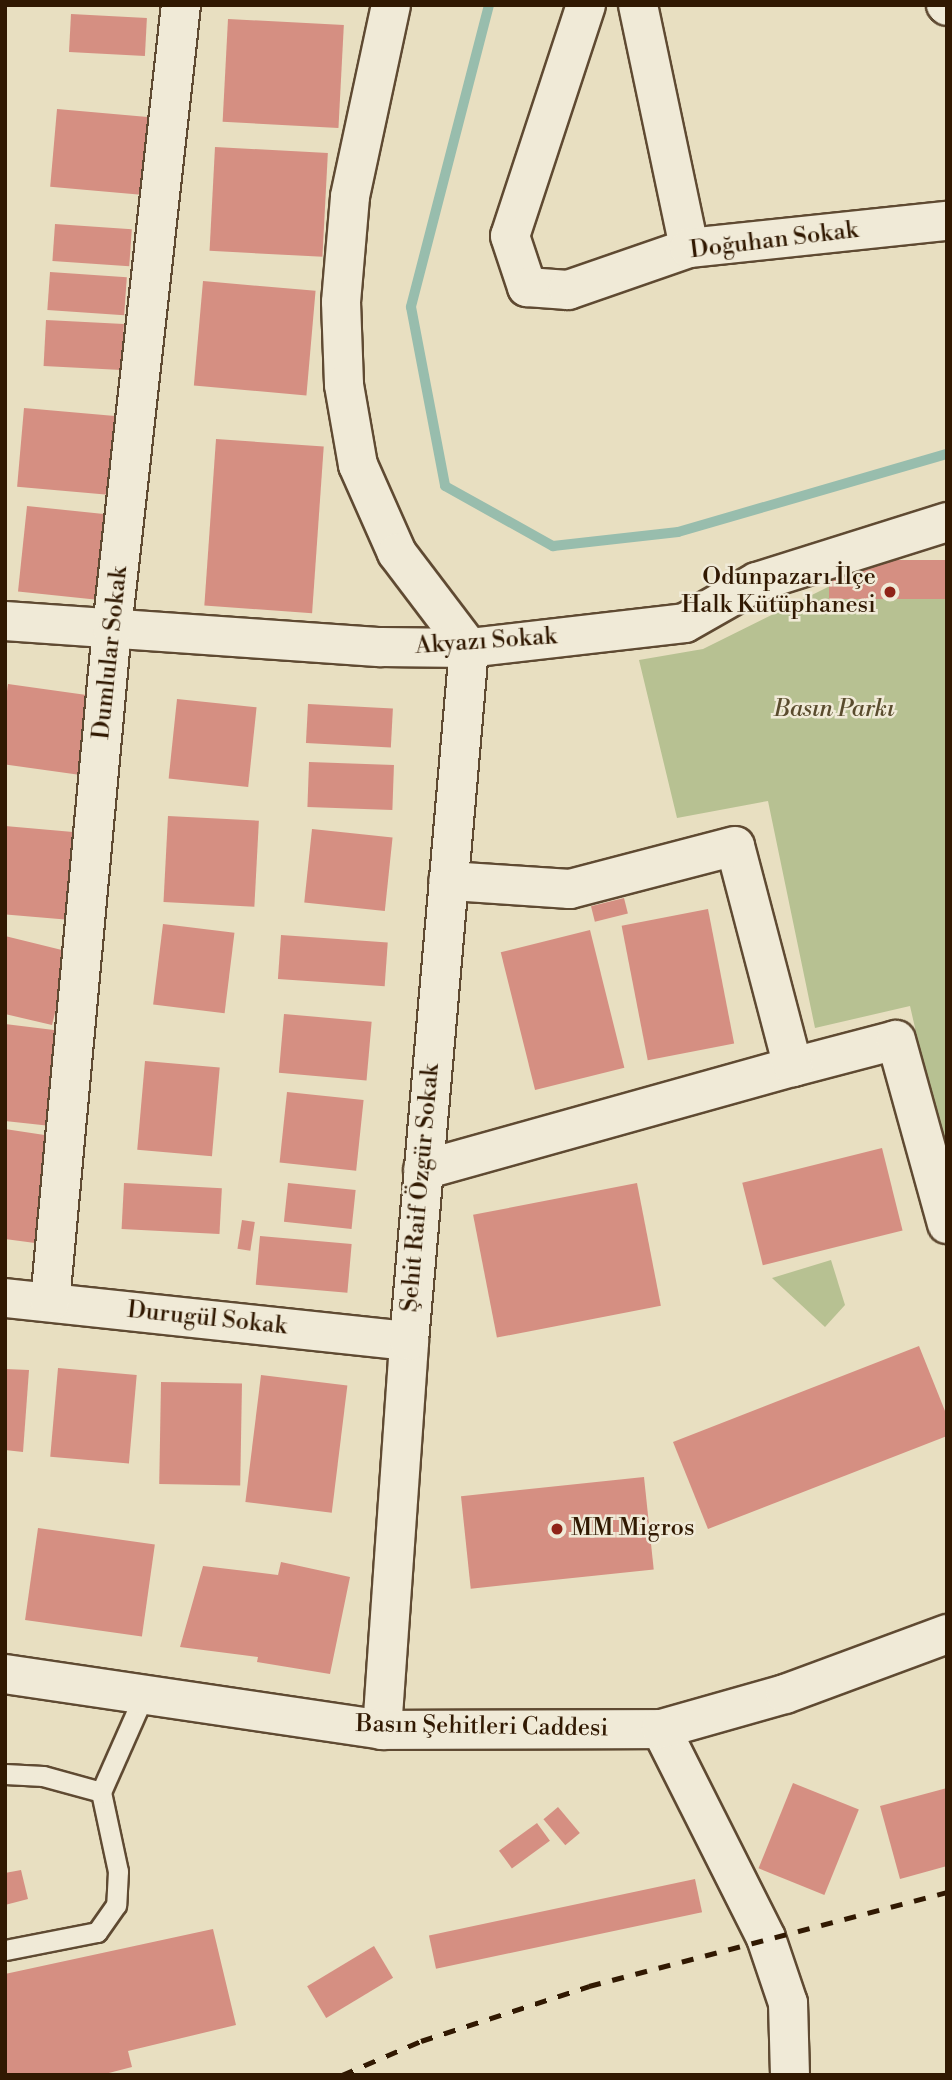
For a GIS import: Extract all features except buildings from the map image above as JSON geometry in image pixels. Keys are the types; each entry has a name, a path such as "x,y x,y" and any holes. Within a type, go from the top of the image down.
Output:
{"street":[{"name":"Dumlular Sokak","path":"50,1302 112,629 181,5"},
{"path":"391,5 350,197 341,302 344,385 358,465 397,553 469,648"},
{"name":"Doğuhan Sokak","path":"586,5 510,236 527,287 568,290 689,248 947,221"},
{"path":"639,5 689,248"},
{"name":"Akyazı Sokak","path":"5,621 382,647 469,648 685,623 757,582 947,522"},
{"name":"Şehit Raif Özgür Sokak","path":"382,1730 409,1341 469,648"},
{"path":"448,881 570,889 735,846 793,1068"},
{"path":"423,1170 897,1040 947,1224"},
{"name":"Durugül Sokak","path":"5,1298 409,1341"},
{"name":"Basın Şehitleri Caddesi","path":"5,1674 382,1730 661,1729 785,1694 947,1634"},
{"path":"661,1729 766,1938 788,2003 790,2075"}],"lane":[{"path":"5,1950 97,1932 116,1905 118,1871 101,1792 144,1695"},
{"path":"5,1774 43,1776 101,1792"}],"green space":[{"name":"Basın Parkı","path":"947,560 947,1167 910,1006 815,1028 768,801 677,818 639,660 703,649 832,585"},
{"path":"831,1260 845,1305 825,1327 772,1278"}],"waterway":[{"path":"489,5 411,307 445,486 553,546 678,532 947,454"}],"railway":[{"path":"342,2075 421,2041 589,1986 947,1892"}],"place":[{"name":"Odunpazarı İlçe Halk Kütüphanesi","path":"890,592"},
{"name":"MM Migros","path":"557,1529"}]}
